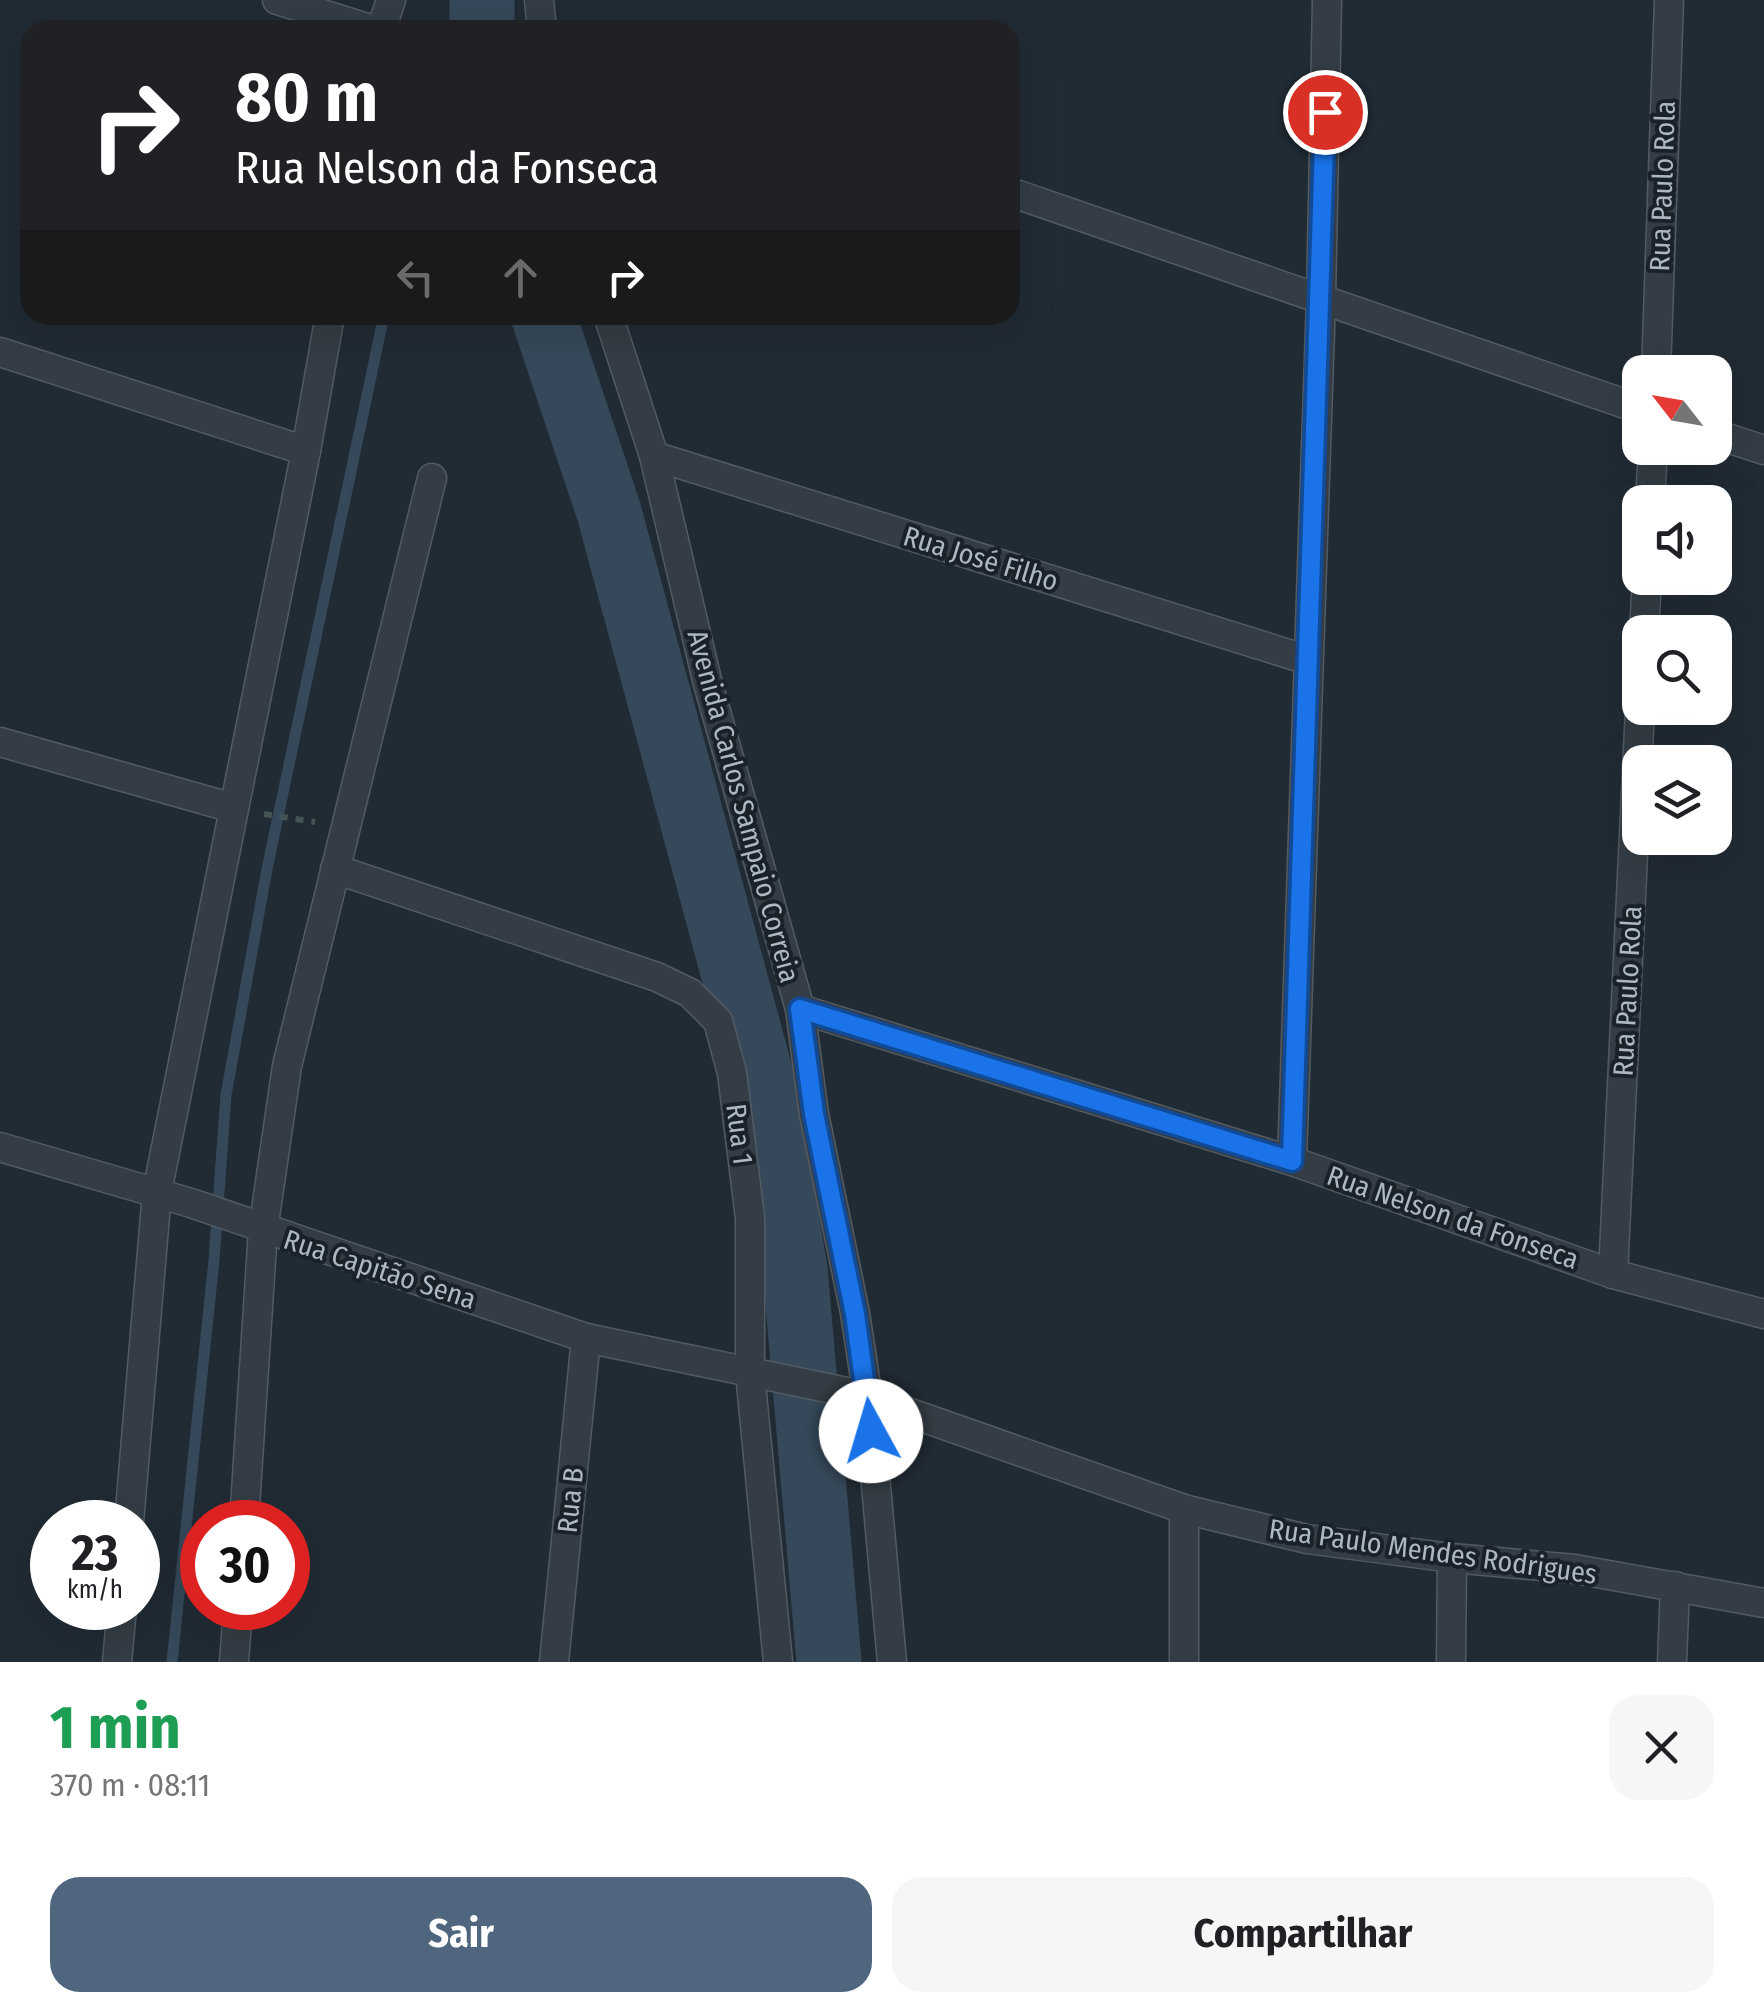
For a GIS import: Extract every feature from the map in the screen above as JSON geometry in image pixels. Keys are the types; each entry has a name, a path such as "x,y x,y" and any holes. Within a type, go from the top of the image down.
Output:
{"street":[{"path":"276,0 343,20"},
{"path":"1292,1161 1322,299 1327,0"},
{"name":"Rua Paulo Rola","path":"1657,355 1669,0"},
{"path":"1020,195 1622,403"},
{"path":"131,1500 157,1192 328,325"},
{"name":"Avenida Carlos Sampaio Correia","path":"611,325 654,456 707,680 800,1009 814,1114 855,1314 892,1662"},
{"path":"0,352 306,450"},
{"path":"1732,440 1764,450"},
{"name":"Rua José Filho","path":"654,456 1308,660"},
{"path":"245,1500 253,1226 287,1066 432,478"},
{"name":"Rua Paulo Rola","path":"1613,1274 1639,725"},
{"path":"0,742 233,808"},
{"name":"Rua 1","path":"335,870 657,976 690,993 718,1021 732,1073 750,1218 778,1662"},
{"name":"Rua Nelson da Fonseca","path":"800,1009 1292,1161 1613,1274 1764,1314"},
{"name":"Rua Capitão Sena","path":"0,1148 192,1203 586,1338 757,1374"},
{"name":"Rua B","path":"554,1662 586,1338"},
{"name":"Rua Paulo Mendes Rodrigues","path":"757,1374 862,1396 1184,1510 1307,1539 1575,1569 1764,1603"},
{"path":"1184,1510 1184,1662"},
{"path":"1451,1662 1452,1558"},
{"path":"1672,1662 1676,1586"},
{"path":"117,1662 120,1630"},
{"path":"234,1662 236,1630"}],"path":[{"path":"263,814 296,818"}],"waterway":[{"path":"482,0 482,20"},
{"path":"172,1662 214,1260 226,1095 267,869 382,325"},
{"path":"546,325 609,512 765,1090 795,1269 829,1662"}],"route":[{"path":"871,1431 855,1314 814,1114 800,1009 1292,1161 1325,112"}]}
